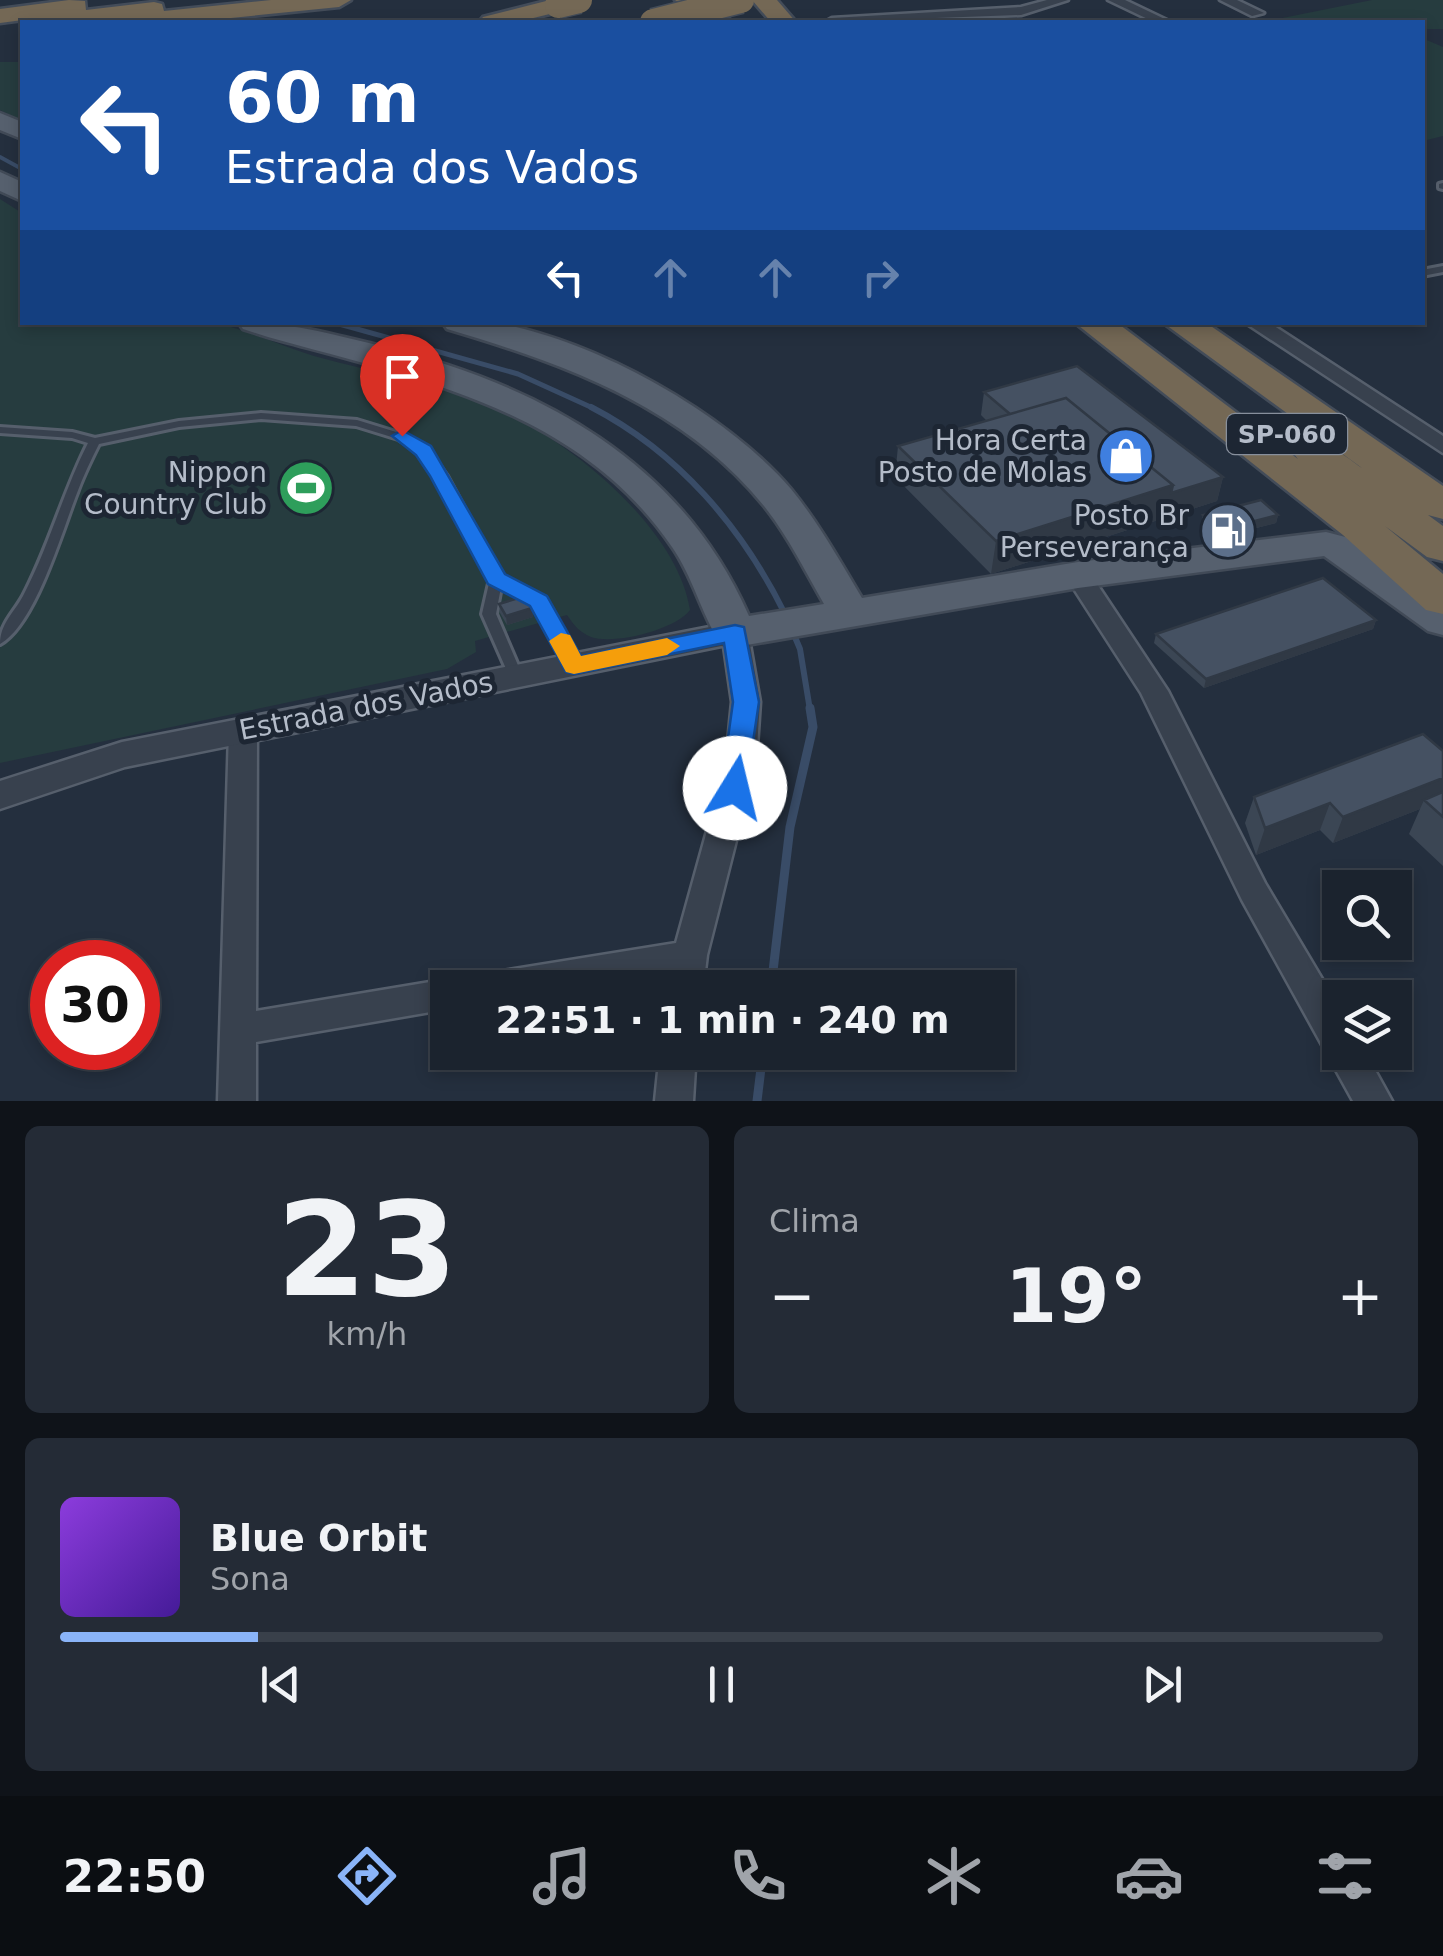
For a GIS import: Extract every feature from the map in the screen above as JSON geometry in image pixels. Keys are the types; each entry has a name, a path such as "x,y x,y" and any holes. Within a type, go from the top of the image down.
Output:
{"highway":[{"path":"0,12 46,0"},
{"path":"0,12 118,0"},
{"path":"64,20 230,0"},
{"path":"146,20 339,0"},
{"path":"562,20 573,11 569,0"},
{"path":"500,20 579,0"},
{"path":"667,0 692,20"},
{"path":"687,0 718,20"},
{"path":"716,0 745,20"},
{"path":"662,20 741,0"},
{"path":"764,0 782,20"},
{"path":"1100,325 1131,337 1443,599"},
{"name":"SP-060","path":"1184,325 1443,506"},
{"name":"SP-060","path":"1131,337 1443,547"},
{"path":"1383,464 1443,490"}],"main road":[{"path":"265,325 460,379 534,410 597,449 683,530 752,630 1078,575 1326,544 1343,549 1443,621"},
{"path":"468,325 582,360 643,390 707,431 744,461 777,498 836,615"}],"street":[{"path":"999,0 1041,20"},
{"path":"891,20 1021,10 1062,0"},
{"path":"1114,0 1159,20"},
{"path":"1226,0 1257,13"},
{"path":"1259,325 1443,446"},
{"path":"1078,575 1154,690 1254,891 1322,1010"},
{"path":"688,970 741,762 752,630"},
{"name":"Estrada dos Vados","path":"0,794 122,755 752,630"},
{"path":"237,1101 243,730"},
{"path":"240,1028 430,997"},
{"path":"674,1101 677,1070"},
{"path":"1356,1070 1374,1101"}],"lane":[{"path":"0,430 72,435 95,442 178,424 261,416 334,419 383,429 423,450 496,579 539,601 574,666"},
{"path":"0,640 31,594 69,492 95,442"},
{"path":"496,579 489,614 516,677"}],"green space":[{"path":"1372,0 1443,0 1443,29 1425,29 1425,20 1273,20"},
{"path":"1425,39 1443,47 1443,136 1425,140"},
{"path":"0,62 20,62 20,120 0,110"},
{"name":"Nippon Country Club","path":"0,199 20,212 20,325 223,325 314,356 438,388 510,415 594,471 646,523 682,580 690,610 658,629 614,639 587,635 567,615 475,641 476,652 447,669 0,763"}],"building":[{"path":"1077,366 1223,477 1171,493 1173,485 1066,398 1010,414 984,392"},
{"path":"1066,398 1173,485 996,541 898,446"},
{"path":"1261,500 1278,515 1220,530 1203,515"},
{"path":"1323,578 1376,620 1206,679 1156,634"},
{"path":"525,596 532,608 506,616 499,604"},
{"path":"1423,734 1443,751 1443,778 1343,817 1330,803 1265,828 1254,797"},
{"path":"1443,792 1443,817 1424,800"}],"waterway":[{"path":"0,157 20,168"},
{"path":"343,325 518,374 593,408"},
{"path":"593,408 652,446 704,495 749,551 785,614"},
{"path":"792,630 800,649 810,710"},
{"path":"773,970 790,827 813,727 810,708"},
{"path":"757,1101 761,1070"}],"slow traffic":[{"path":"561,641 574,666 667,646"}],"place":[{"name":"Hora Certa Posto de Molas","path":"1126,456"},
{"name":"Nippon Country Club","path":"306,488"},
{"name":"Posto Br Perseverança","path":"1228,531"}],"route":[{"path":"402,436 423,450 441,476 496,579 539,601 574,666 735,633 746,702 735,788"}]}
